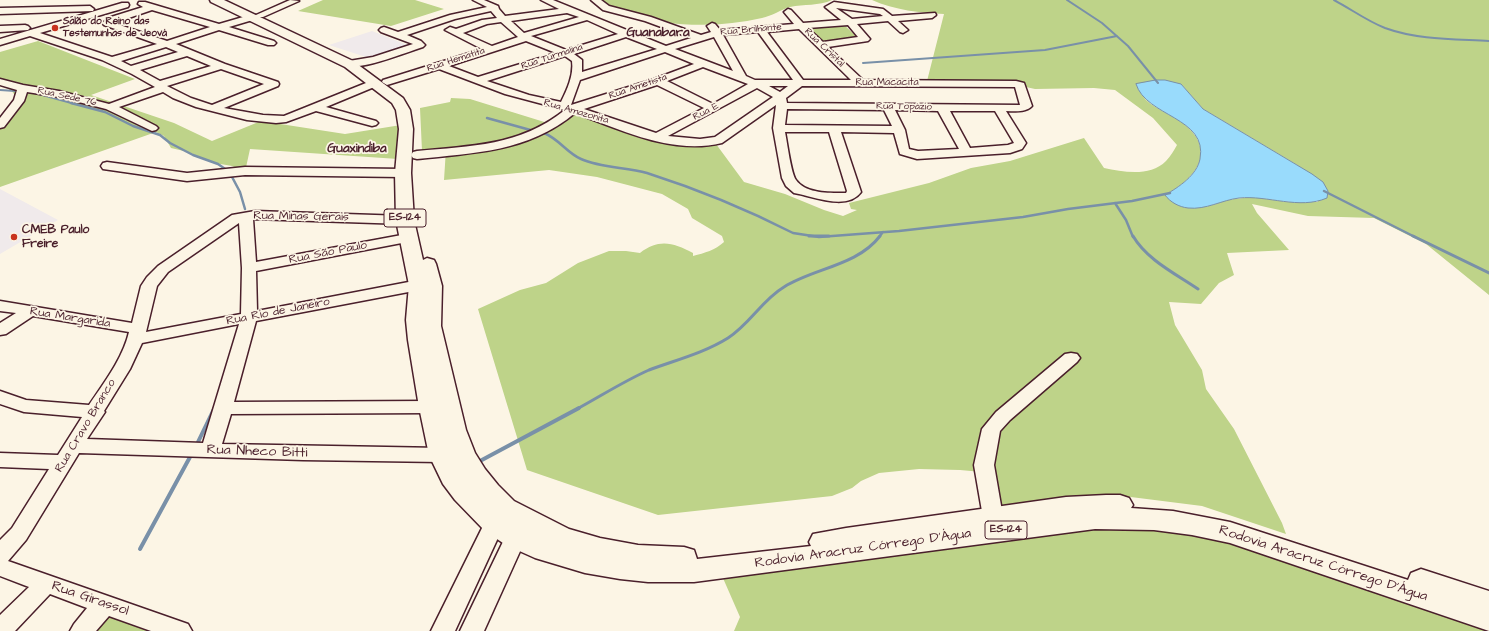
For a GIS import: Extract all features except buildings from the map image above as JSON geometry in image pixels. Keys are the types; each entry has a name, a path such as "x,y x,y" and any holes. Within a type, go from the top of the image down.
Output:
{"main road":[{"name":"ES-124","path":"215,0 256,16"},
{"name":"ES-124","path":"226,0 256,16 356,63 381,83 409,101 415,113 417,155 414,181 420,232 432,286 432,326 454,430 462,454 476,476 510,522"},
{"name":"ES-124","path":"381,83 398,101 403,110 406,129 403,173 405,220 419,285 417,330 430,407 441,455 452,477 464,493 510,522"},
{"name":"Rodovia Aracruz Córrego D'Água","path":"510,522 600,549 638,556 689,559 746,553 993,517 1090,505 1147,506 1184,510 1252,527 1489,603"},
{"name":"Rodovia Aracruz Córrego D'Água","path":"510,522 545,550 599,564 648,571 694,570 788,560 1095,519 1126,517 1161,520 1213,528 1249,538 1489,618"}],"street":[{"path":"417,155 466,151 505,145 518,141 556,123 569,108 578,61 566,53 524,37 503,19 495,6 477,0"},
{"path":"545,0 626,34 754,84 781,101"},
{"path":"595,0 606,8 700,38"},
{"path":"872,10 876,0"},
{"path":"0,42 138,1 151,7 271,43"},
{"path":"111,61 256,16 295,1"},
{"path":"821,45 862,41 864,38 850,22 829,7 834,5 872,10 886,15 903,30"},
{"path":"399,36 461,14 495,6"},
{"path":"30,33 111,61 130,69 186,100 214,108 274,84 272,82 185,53 167,44 111,25 108,22 151,7"},
{"path":"0,11 110,9"},
{"path":"456,32 476,25 503,19 569,10"},
{"name":"Rua Cristal","path":"788,12 800,26 860,83"},
{"name":"Rua Brilhante","path":"575,78 666,50 700,38 714,29 761,30 850,22 886,15 932,15"},
{"name":"Rua Hematita","path":"214,108 277,120 290,118 314,107 381,83 441,66 587,17"},
{"path":"434,23 491,49"},
{"path":"0,29 47,28"},
{"path":"714,29 742,79"},
{"path":"356,63 389,56 420,45 384,30"},
{"path":"761,30 800,83 781,101 779,128 788,178 799,190 820,196 836,198 849,197 854,192 834,130"},
{"name":"Rua Turmalina","path":"479,80 626,34"},
{"path":"130,69 185,53"},
{"name":"Rua Ametista","path":"569,108 658,81 702,64"},
{"path":"110,107 161,86 221,66"},
{"name":"Rua Amazonita","path":"441,66 518,95 569,108 656,138 688,142 718,140 781,101"},
{"path":"658,81 714,108"},
{"name":"Rua Sede 76","path":"0,82 23,88 60,94 110,107 152,128"},
{"name":"Rua Macacita","path":"754,84 860,83 1020,85 1026,106"},
{"name":"Rua E","path":"656,138 714,108 754,84"},
{"path":"0,125 5,116 19,101 23,88"},
{"name":"Rua Topázio","path":"781,101 888,107 1022,108 1026,106"},
{"path":"314,107 372,124"},
{"path":"888,107 899,130 904,151 909,153 928,154 1010,149 1018,146 1020,143 998,107"},
{"path":"942,107 966,151"},
{"path":"779,128 899,130"},
{"path":"107,166 187,177 245,171 403,173"},
{"path":"211,449 243,344 248,318 249,268 246,216"},
{"name":"Rua Minas Gerais","path":"149,286 152,280 163,269 237,218 246,216 275,216 405,220"},
{"name":"Rua São Paulo","path":"249,268 408,238"},
{"name":"Rua Rio de Janeiro","path":"138,334 248,318 419,285"},
{"name":"Rua Cravo Branco","path":"0,555 19,534 96,412 138,334 149,286"},
{"name":"Rua Margarida","path":"0,306 138,334"},
{"path":"0,330 29,312"},
{"path":"993,517 984,465 991,429 1003,416 1071,358"},
{"path":"0,397 24,406 96,412"},
{"path":"224,408 430,407"},
{"name":"Rua Nheco Bitti","path":"0,460 69,454 211,449 303,454 441,455"},
{"path":"443,631 510,522"},
{"path":"472,631 510,522"},
{"name":"Rua Girassol","path":"0,567 180,631"},
{"path":"0,630 46,584"},
{"path":"82,631 105,604"}],"shaded area":[{"path":"372,31 410,46 369,58 329,45"},
{"name":"CMEB Paulo Freire","path":"0,189 58,220 0,254"}],"green space":[{"path":"323,0 415,0 444,9 391,26 298,11"},
{"path":"595,0 832,0 822,3 790,7 766,17 746,21 712,25 695,25 661,22 629,15"},
{"path":"872,0 1489,0 1489,295 1426,244 1374,218 1308,216 1252,204 1257,213 1289,250 1227,253 1234,275 1219,283 1201,304 1169,302 1175,325 1202,370 1206,389 1234,429 1282,523 1286,534 1202,506 1115,495 1039,509 990,514 982,472 960,470 919,469 879,473 861,481 852,488 832,496 658,515 527,470 478,309 520,290 546,283 578,263 609,251 640,253 654,245 666,244 679,247 693,253 693,256 710,251 724,242 722,236 692,218 688,209 662,194 597,177 549,170 444,180 446,149 422,151 420,108 450,102 451,98 470,99 554,125 576,114 665,143 716,144 744,182 785,194 843,216 857,210 851,209 849,203 929,183 971,168 1010,161 1084,138 1104,168 1128,172 1145,171 1160,166 1168,159 1177,145 1153,118 1115,90 1094,88 1035,89 1017,85 926,85 944,14 908,10","holes":["1137,84 1181,84 1203,109 1297,165 1318,202 1288,202 1253,197 1225,200 1204,207 1187,207 1178,205 1165,195 1177,188 1195,171 1200,161 1201,152 1198,141 1192,131 1180,121 1146,100"]},
{"path":"843,24 858,38 822,42 809,28"},
{"path":"38,41 135,79 91,95 174,123 212,141 261,121 345,134 401,125 398,159 250,149 245,172 232,166 215,163 188,152 171,148 164,136 156,132 0,187 0,116 15,112 16,98 13,92 0,86 0,52"},
{"path":"1190,526 1489,631 734,631 740,617 719,569 1007,531"},
{"path":"101,611 157,631 84,631"}],"water":[{"path":"1156,80 1165,80 1181,84 1203,109 1312,174 1323,182 1328,191 1327,198 1306,203 1261,198 1239,198 1201,208 1181,207 1172,202 1165,195 1187,180 1195,170 1200,159 1200,145 1195,134 1175,118 1151,104 1142,95 1136,84"}],"waterway":[{"path":"1067,0 1102,23 1117,36"},
{"path":"1334,0 1372,22 1398,32 1423,37 1489,41"},
{"path":"863,63 1045,50 1117,36"},
{"path":"1117,36 1128,46 1158,83"},
{"path":"0,90 15,91"},
{"path":"35,93 75,104"},
{"path":"71,103 105,112 133,126 160,135 170,143 193,155 218,164 228,171"},
{"path":"487,118 534,131"},
{"path":"544,133 581,159 605,166 647,173 721,200 793,233 812,236"},
{"path":"231,175 240,192 245,209"},
{"path":"1324,191 1414,236"},
{"path":"1115,203 1170,193"},
{"path":"883,232 1023,217 1068,209 1115,203"},
{"path":"1115,203 1126,220 1133,237"},
{"path":"812,236 819,237 883,232"},
{"path":"879,237 883,232"},
{"path":"812,236 829,236"},
{"path":"577,409 640,374 700,352 728,338 743,326 776,292 808,275 835,266 860,254 871,246 880,236"},
{"path":"1133,236 1139,245 1154,259 1198,289"},
{"path":"1414,236 1489,273"},
{"path":"480,461 579,408"},
{"path":"198,442 214,409"},
{"path":"140,549 190,457"}],"place":[{"name":"Salão do Reino das Testemunhas de Jeová","path":"55,28"},
{"name":"CMEB Paulo Freire","path":"14,237"}],"district":[{"name":"Guanabara","path":"658,33"},
{"name":"Guaxindiba","path":"357,149"}]}
